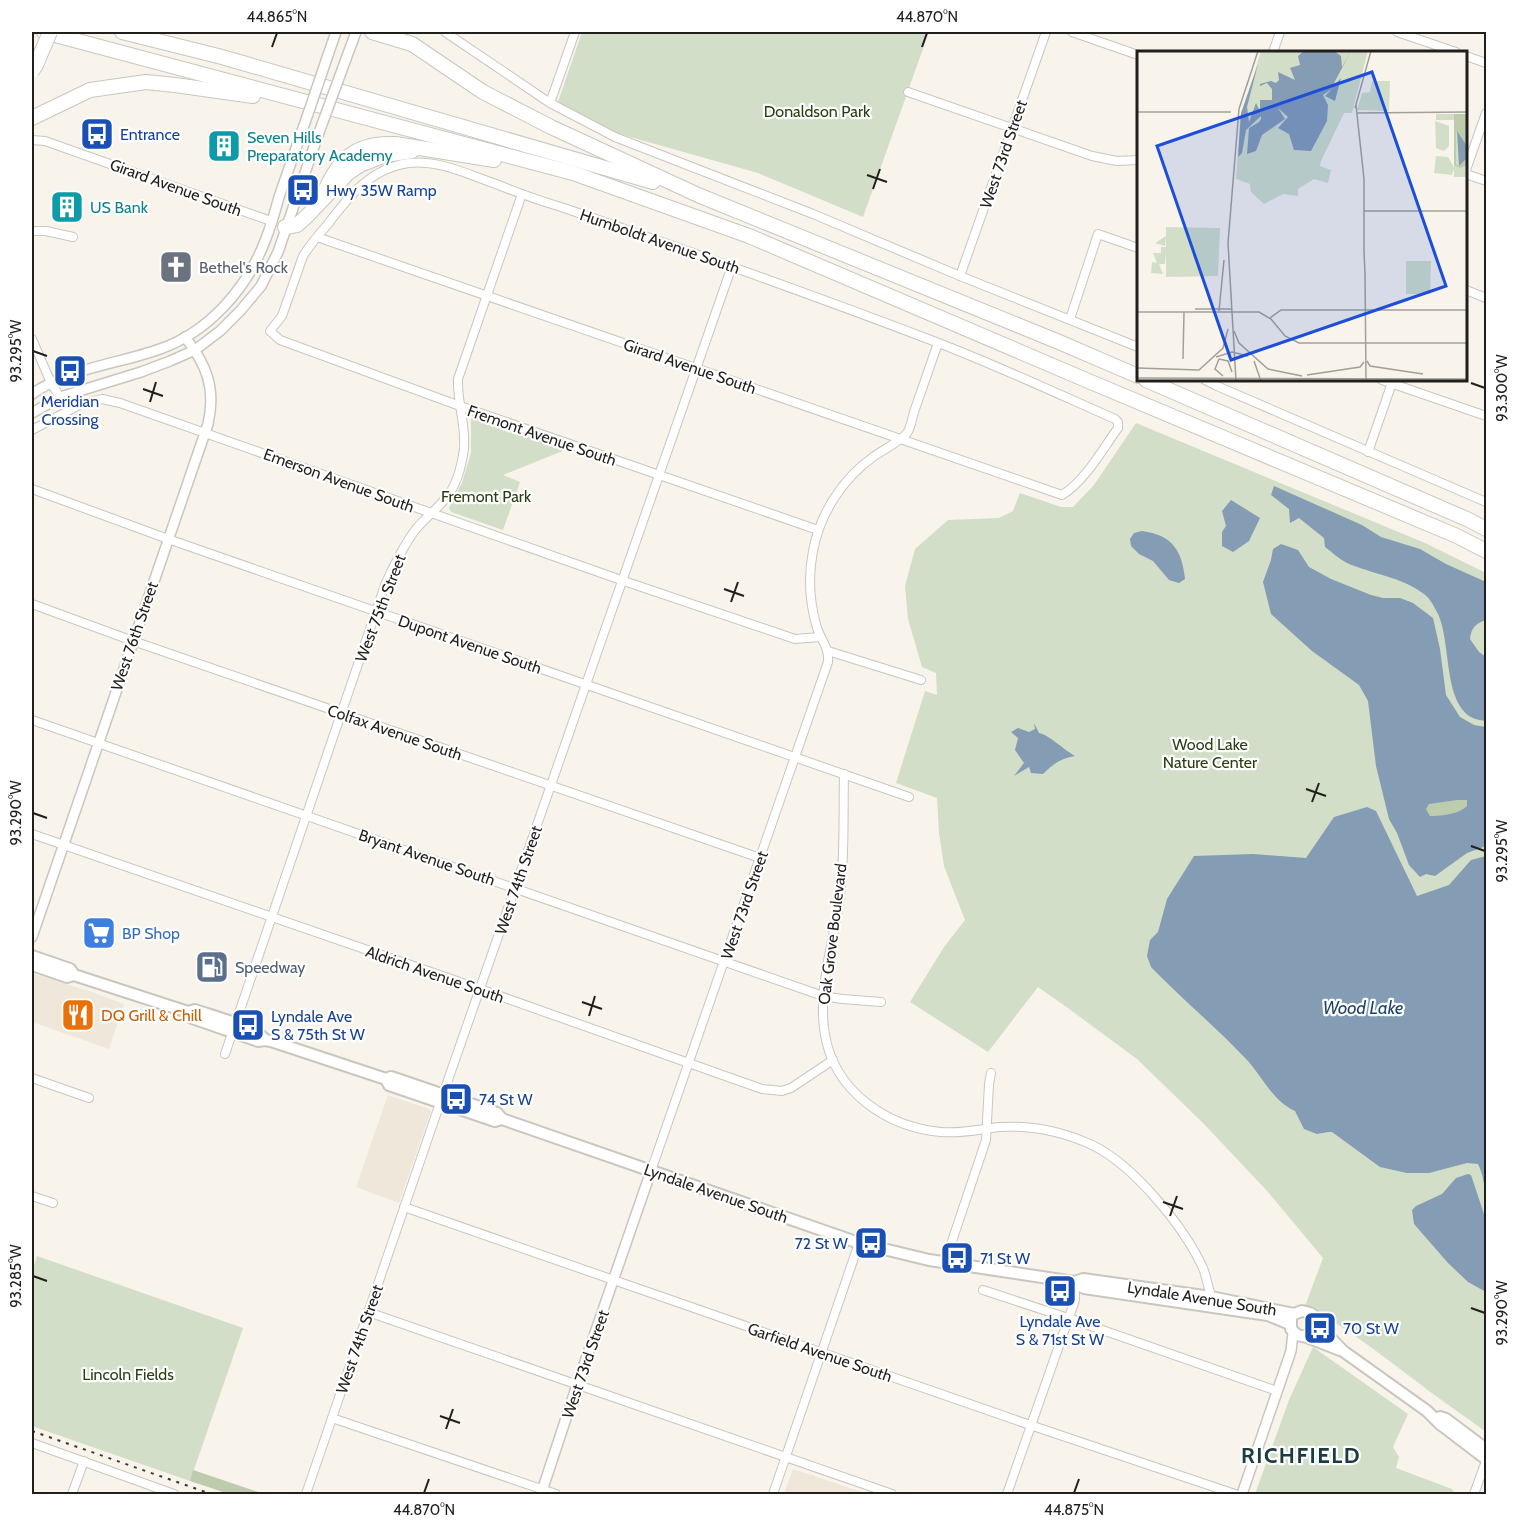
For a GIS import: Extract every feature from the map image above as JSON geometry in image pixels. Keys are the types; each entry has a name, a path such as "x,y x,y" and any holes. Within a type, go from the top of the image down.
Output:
{"highway":[{"path":"44,32 573,174 749,236 1446,531 1486,551"},
{"path":"32,71 50,32"},
{"path":"122,32 222,57 698,195"},
{"path":"163,32 222,57"},
{"path":"372,32 412,44 483,92 551,128 698,195 1137,376"},
{"path":"32,118 90,90 146,82 312,104"},
{"path":"285,227 297,225 306,217 320,202 337,167 348,157 369,145 395,144 573,174"},
{"path":"1148,381 1486,529"}],"main road":[{"name":"Lyndale Avenue South","path":"32,956 70,969 74,975"},
{"name":"Lyndale Avenue South","path":"32,965 67,977 74,975 188,1012 192,1018 261,1034 265,1040 386,1079 391,1077 495,1121 502,1119 859,1243 945,1262 1075,1282 1084,1288 1268,1315 1343,1351 1427,1411 1486,1460"},
{"name":"Lyndale Avenue South","path":"1075,1282 1083,1279 1211,1297 1298,1329"},
{"name":"Lyndale Avenue South","path":"1298,1329 1298,1312 1306,1311 1313,1315 1316,1323 1343,1351"},
{"path":"1298,1329 1314,1332 1316,1323"},
{"name":"Lyndale Avenue South","path":"1427,1411 1446,1419 1486,1449"}],"street":[{"path":"32,394 51,383 80,372 172,345 212,318 244,283 265,242 336,32"},
{"path":"32,413 60,397 141,372 195,350 220,331 241,310 261,286 278,252 356,32"},
{"path":"445,32 550,103 623,141 813,214 1137,347"},
{"path":"550,103 575,32"},
{"name":"West 73rd Street","path":"960,276 1046,32"},
{"path":"1072,32 1137,55"},
{"path":"1273,51 1280,32"},
{"path":"1397,32 1453,51"},
{"path":"1467,56 1486,63"},
{"path":"908,92 1092,156 1118,161 1137,160"},
{"path":"1467,169 1486,112"},
{"name":"Girard Avenue South","path":"32,140 59,145 285,227"},
{"name":"Humboldt Avenue South","path":"270,331 282,316 303,256 353,192 365,181 395,165 421,162 438,164 732,266 938,343 1115,419 1118,422 1118,428 1081,479 1072,489 1062,495"},
{"path":"1467,172 1486,181"},
{"name":"West 75th Street","path":"225,1054 390,575 404,546 417,528 447,497 455,482 464,448 463,413 457,391 460,368 488,296 522,194"},
{"path":"32,231 46,231 73,237"},
{"path":"1070,320 1098,234 1137,248"},
{"name":"Girard Avenue South","path":"317,237 1062,495"},
{"name":"West 74th Street","path":"306,1494 441,1098 732,266"},
{"path":"1467,290 1486,298"},
{"name":"Fremont Avenue South","path":"270,331 280,340 460,406 818,530"},
{"name":"West 76th Street","path":"32,937 205,433 211,407 211,390 204,367 195,350 184,337"},
{"path":"32,339 51,383 60,397"},
{"path":"921,680 828,651 820,637 815,620 810,575 818,530 827,509 854,472 907,433 938,343"},
{"path":"1207,381 1486,502"},
{"path":"1368,452 1393,381 1486,416"},
{"name":"Emerson Avenue South","path":"32,430 81,404 102,399 120,403 795,639 820,637"},
{"name":"Dupont Avenue South","path":"32,489 376,612 909,796"},
{"name":"Colfax Avenue South","path":"32,604 760,858"},
{"name":"West 73rd Street","path":"542,1492 828,662 828,651"},
{"name":"Bryant Avenue South","path":"32,720 823,996 881,1002"},
{"name":"Oak Grove Boulevard","path":"844,774 840,897 823,996 825,1039 832,1060 842,1077 854,1094 869,1107 905,1125 944,1132 1024,1127 1048,1130 1093,1146 1114,1158 1149,1191 1183,1234 1195,1252 1204,1271 1211,1297 1218,1307"},
{"name":"Aldrich Avenue South","path":"32,834 762,1089 782,1091 791,1088 832,1060"},
{"path":"945,1262 986,1140 991,1073"},
{"path":"32,1078 89,1098"},
{"path":"32,1196 53,1203"},
{"name":"Garfield Avenue South","path":"404,1207 1235,1494"},
{"path":"773,1494 859,1243"},
{"path":"1007,1494 1075,1300 1075,1282"},
{"path":"983,1290 1277,1391"},
{"path":"368,1312 892,1494"},
{"path":"1242,1494 1298,1329"},
{"path":"333,1418 542,1492 556,1494"},
{"path":"32,1443 174,1494"},
{"path":"1474,1494 1486,1460"},
{"path":"72,1494 84,1461"}],"shaded area":[{"path":"34,974 124,1004 109,1049 32,1022 32,976"},
{"path":"388,1095 431,1111 399,1203 356,1187"},
{"path":"793,1469 868,1494 784,1494"}],"green space":[{"name":"Donaldson Park","path":"582,32 929,32 863,217 758,173 616,133 558,102"},
{"name":"Fremont Park","path":"477,415 570,448 503,475 520,482 503,530 451,512 449,508 462,483 471,453 471,419"},
{"name":"Wood Lake Nature Center","path":"1136,423 1425,543 1486,573 1486,1432 1360,1339 1305,1306 1323,1258 1268,1192 1205,1125 1137,1059 1038,987 988,1052 910,1002 944,947 965,920 944,866 937,798 896,783 925,691 937,695 936,673 922,667 908,619 905,586 915,549 948,520 999,518 1013,511 1020,493 1061,507 1073,507 1094,485"},
{"path":"1467,800 1467,806 1454,813 1430,816 1426,809 1429,804"},
{"name":"Lincoln Fields","path":"37,1256 243,1328 190,1481 32,1426 32,1272"},
{"path":"1313,1347 1408,1414 1393,1447 1399,1457 1396,1468 1452,1489 1455,1494 1255,1494 1289,1400"},
{"path":"193,1470 264,1494 229,1494 190,1481"}],"water":[{"path":"1274,486 1362,525 1381,537 1420,549 1486,582 1486,620 1475,626 1470,639 1479,652 1486,657 1486,721 1473,718 1463,710 1456,699 1442,624 1428,597 1406,584 1344,561 1325,547 1324,538 1299,518 1290,523 1289,509 1271,495"},
{"path":"1231,500 1260,518 1249,541 1233,552 1222,546 1222,532 1226,526 1222,511"},
{"path":"1142,531 1161,536 1174,546 1184,569 1185,579 1179,583 1169,580 1153,561 1139,554 1131,546 1130,539 1134,533"},
{"path":"1281,544 1298,550 1309,567 1331,579 1371,595 1400,598 1413,603 1433,618 1446,695 1460,717 1474,725 1486,727 1486,846 1467,853 1435,876 1426,874 1420,877 1409,865 1389,819 1376,766 1368,701 1359,685 1312,651 1271,614 1263,582 1273,549","holes":["1467,800 1467,806 1450,814 1430,816 1426,809 1429,804"]},
{"path":"1034,723 1039,733 1075,756 1057,762 1043,774 1031,773 1029,767 1014,776 1024,763 1015,750 1018,738 1011,732 1018,728 1029,732 1035,729"},
{"name":"Wood Lake","path":"1367,807 1376,811 1417,896 1449,885 1471,860 1486,856 1486,1192 1478,1164 1467,1163 1429,1173 1407,1173 1380,1167 1332,1132 1317,1134 1304,1129 1295,1111 1281,1102 1248,1061 1151,967 1147,956 1150,940 1158,932 1167,899 1194,856 1253,854 1306,858 1334,817"},
{"path":"1471,1175 1486,1220 1486,1292 1468,1282 1414,1224 1412,1210 1416,1206 1442,1194 1456,1178"}],"railway":[{"path":"32,1431 211,1494"}],"place":[{"name":"Entrance","path":"97,134"},
{"name":"Seven Hills Preparatory Academy","path":"224,146"},
{"name":"Hwy 35W Ramp","path":"303,190"},
{"name":"US Bank","path":"67,207"},
{"name":"Bethel's Rock","path":"176,267"},
{"name":"Meridian Crossing","path":"70,371"},
{"name":"BP Shop","path":"99,933"},
{"name":"Speedway","path":"212,967"},
{"name":"DQ Grill & Chill","path":"78,1015"},
{"name":"Lyndale Ave S & 75th St W","path":"248,1025"},
{"name":"74 St W","path":"456,1099"},
{"name":"72 St W","path":"871,1243"},
{"name":"71 St W","path":"957,1258"},
{"name":"Lyndale Ave S & 71st St W","path":"1060,1291"},
{"name":"70 St W","path":"1320,1328"}],"district":[{"name":"RICHFIELD","path":"1301,1455"}]}
